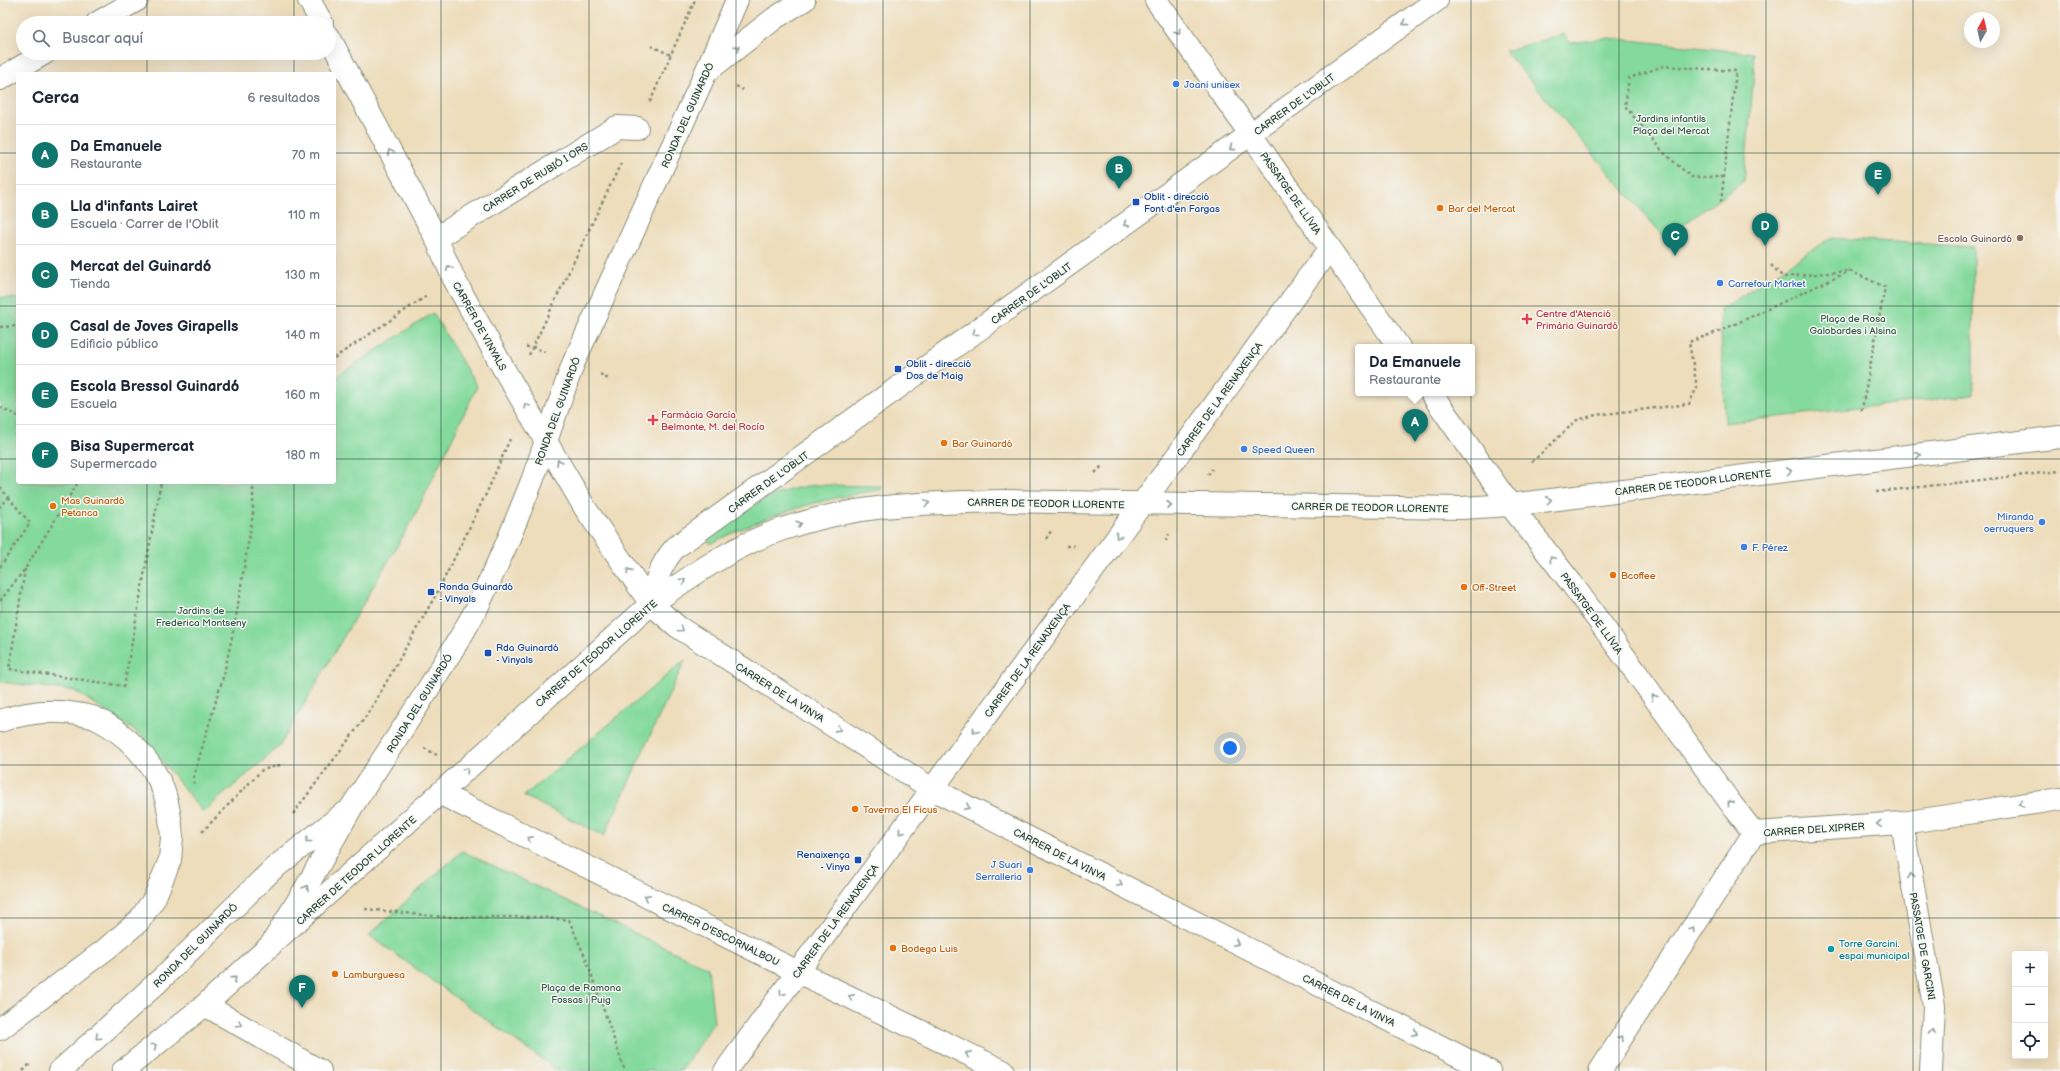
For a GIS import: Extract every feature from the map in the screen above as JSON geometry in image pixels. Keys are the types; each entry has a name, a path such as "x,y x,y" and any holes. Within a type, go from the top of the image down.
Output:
{"street":[{"path":"109,16 137,0"},
{"path":"309,0 318,16"},
{"name":"RONDA DEL GUINARDÓ","path":"271,945 307,886 350,808 420,702 477,608 507,543 532,481 573,364 706,72 737,0"},
{"path":"706,72 775,18 804,0"},
{"name":"PASSATGE DE LLÍVIA","path":"1156,0 1397,344"},
{"name":"CARRER DE L'OBLIT","path":"651,604 656,579 666,557 676,548 1437,0"},
{"name":"CARRER DE VINYALS","path":"336,50 436,238 454,279 502,366 585,508 651,604"},
{"path":"0,79 33,60"},
{"name":"CARRER DE RUBIÓ I ORS","path":"436,238 617,127 637,128"},
{"name":"CARRER DE LA RENAIXENÇA","path":"725,1071 1330,249"},
{"name":"PASSATGE DE LLÍVIA","path":"1433,396 1510,505 1572,584 1732,805 1754,833"},
{"name":"CARRER DE TEODOR LLORENTE","path":"205,1005 441,794 478,757 651,604 709,564 780,530 845,513 888,505 930,503 1000,501 1141,505 1462,508 1510,505 2060,437"},
{"name":"CARRER DE LA VINYA","path":"651,604 678,627 932,789 1489,1071"},
{"path":"0,721 21,714 58,711 94,718 100,721 136,748 157,777 164,792 170,814 172,837 170,860 154,899 139,921 106,949 0,1029"},
{"name":"CARRER D'ESCORNALBOU","path":"441,794 798,972 1003,1071"},
{"name":"CARRER DEL XIPRER","path":"1600,1071 1754,833 1902,823 2060,798"},
{"name":"RONDA DEL GUINARDÓ","path":"60,1071 159,981 273,869 350,808"},
{"name":"PASSATGE DE GARCINI","path":"1902,823 1934,1006 1931,1071"},
{"path":"123,1071 205,1005 320,1071"}],"path":[{"path":"529,356 637,128 695,0"},
{"path":"651,46 671,55"},
{"path":"1721,202 1724,177 1736,71 1664,66 1629,78 1625,106 1662,151 1691,177 1724,177"},
{"path":"1771,265 1783,277 1850,271 1885,287 1861,414"},
{"path":"1532,462 1577,420 1596,416 1689,404 1697,386 1689,342 1720,331 1850,271"},
{"path":"336,357 422,299"},
{"path":"0,326 16,326"},
{"path":"519,347 533,347 546,352"},
{"path":"599,374 610,380"},
{"path":"0,406 16,415"},
{"path":"364,719 438,591 486,492 511,435"},
{"path":"1094,474 1102,466"},
{"path":"0,601 25,569 77,484"},
{"path":"25,569 9,669 124,686 161,484"},
{"path":"195,787 194,775 224,674 235,623 253,514 253,484"},
{"path":"0,488 30,523 0,567"},
{"path":"0,507 8,497"},
{"path":"1046,539 1051,531"},
{"path":"1166,541 1169,533"},
{"path":"201,833 262,770 284,764"},
{"path":"365,909 443,917 539,917 569,920 586,959 625,1071"}],"green space":[{"name":"Jardins infantils Plaça del Mercat","path":"1564,34 1570,43 1609,38 1753,53 1754,73 1744,181 1665,238 1505,51"},
{"name":"Plaça de Rosa Galobardes i Alsina","path":"1830,238 1973,247 1973,395 1725,423 1720,310"},
{"name":"Jardins de Frederica Montseny","path":"0,297 16,299 16,484 336,484 336,377 433,313 477,387 415,515 279,747 203,812 141,735 75,691 0,682"},
{"path":"816,485 881,486 881,490 859,493 815,503 751,525 710,544 707,538 757,503 784,492"},
{"path":"685,660 604,836 524,796"},
{"name":"Plaça de Ramona Fossas i Puig","path":"462,851 708,968 714,1022 681,1071 558,1071 369,935"}],"place":[{"name":"Joani unisex","path":"1176,84"},
{"name":"Lla d'infants Lairet","path":"1119,189"},
{"name":"Escola Bressol Guinardó","path":"1878,195"},
{"name":"Oblit - direcció Font d'en Fargas","path":"1136,202"},
{"name":"Bar del Mercat","path":"1440,208"},
{"name":"Escola Guinardó","path":"2020,238"},
{"name":"Casal de Joves Girapells","path":"1765,246"},
{"name":"Mercat del Guinardó","path":"1675,256"},
{"name":"Carrefour Market","path":"1720,283"},
{"name":"Centre d'Atenció Primària Guinardó","path":"1527,319"},
{"name":"Oblit - direcció Dos de Maig","path":"898,369"},
{"name":"Farmàcia García Belmonte, M. del Rocío","path":"653,420"},
{"name":"Da Emanuele","path":"1415,442"},
{"name":"Bar Guinardó","path":"944,443"},
{"name":"Speed Queen","path":"1244,449"},
{"name":"Mas Guinardó Petanca","path":"53,506"},
{"name":"Miranda oerruquers","path":"2042,522"},
{"name":"F. Pérez","path":"1744,547"},
{"name":"Bcoffee","path":"1613,575"},
{"name":"Off-Street","path":"1464,587"},
{"name":"Ronda Guinardó - Vinyals","path":"431,592"},
{"name":"Rda Guinardó - Vinyals","path":"488,653"},
{"name":"Taverna El Ficus","path":"855,809"},
{"name":"Renaixença - Vinya","path":"858,860"},
{"name":"J Suari Serralleria","path":"1030,870"},
{"name":"Bodega Luis","path":"893,948"},
{"name":"Torre Garcini. espai municipal","path":"1831,949"},
{"name":"Lamburguesa","path":"335,974"},
{"name":"Bisa Supermercat","path":"302,1008"}]}
